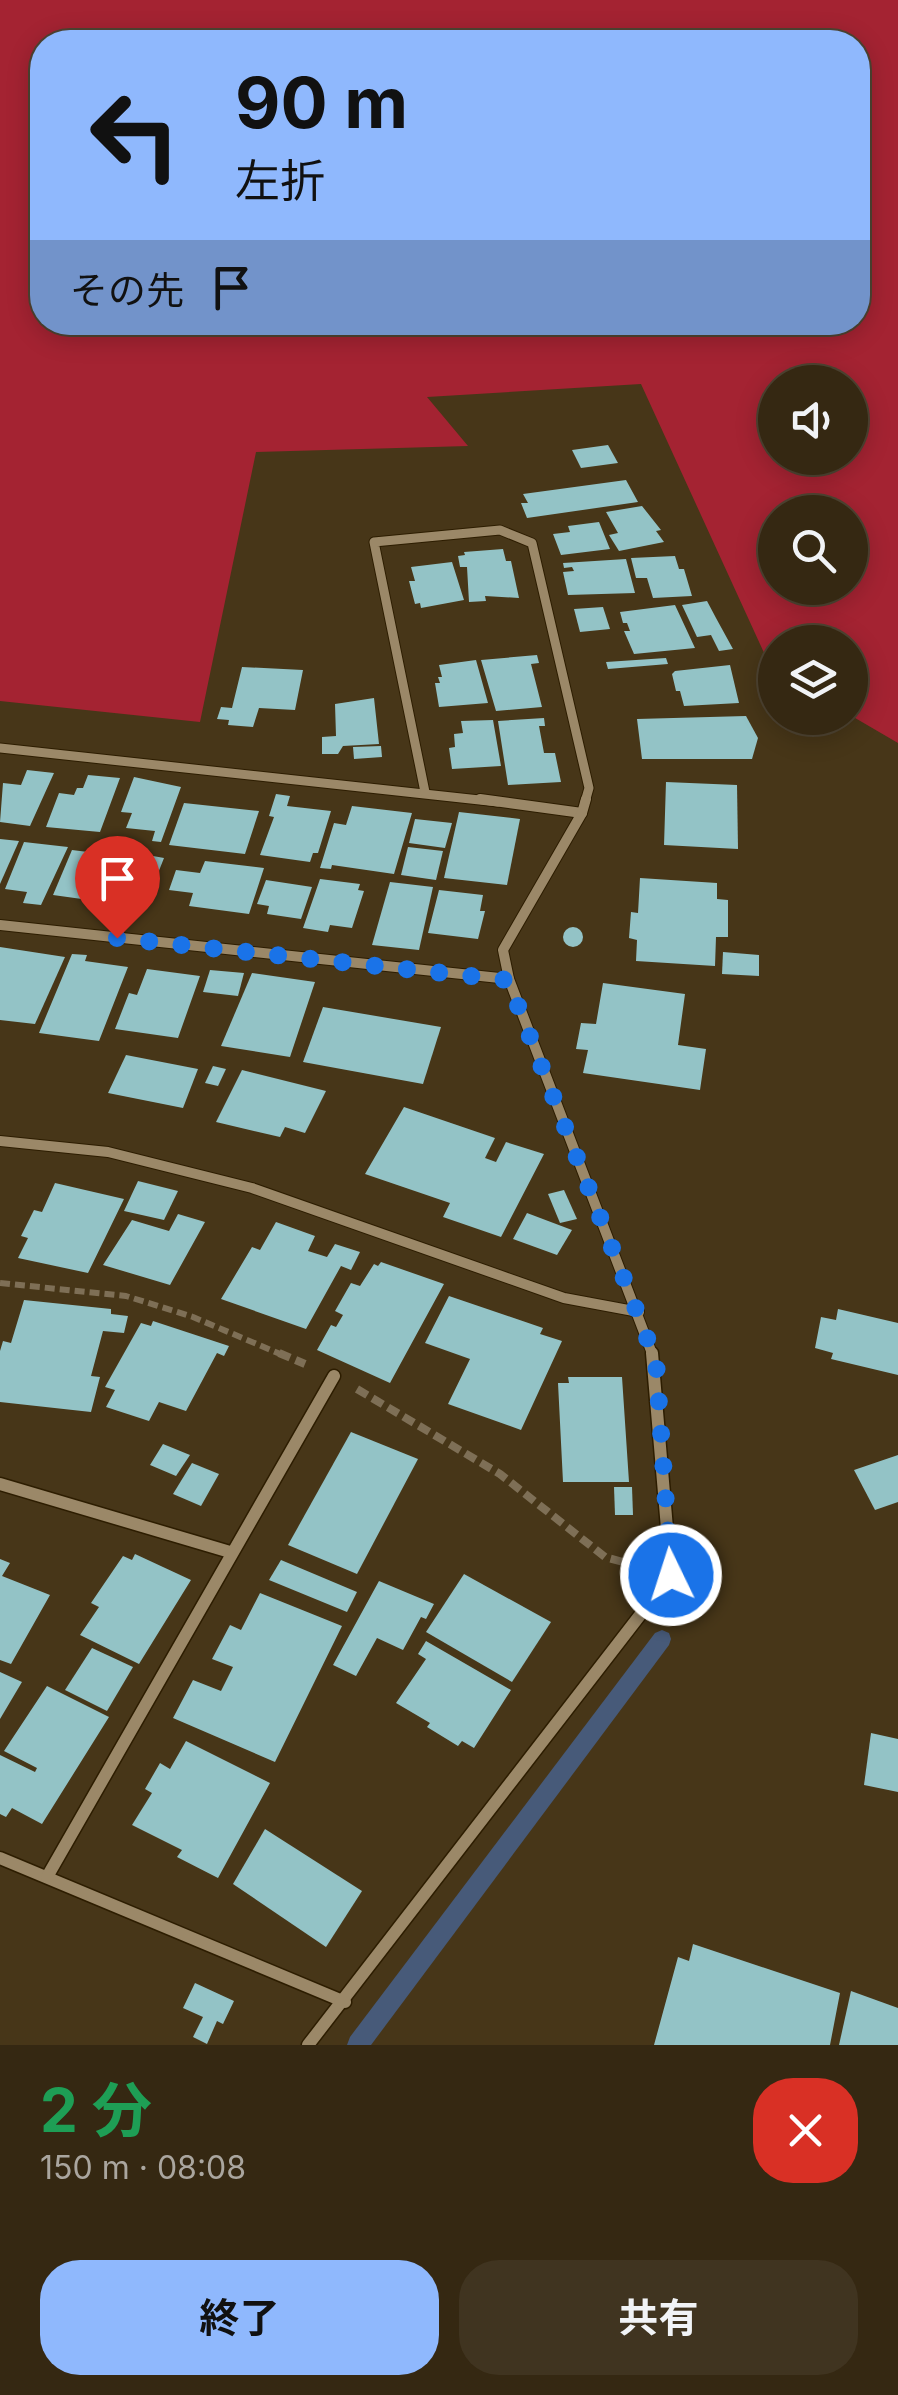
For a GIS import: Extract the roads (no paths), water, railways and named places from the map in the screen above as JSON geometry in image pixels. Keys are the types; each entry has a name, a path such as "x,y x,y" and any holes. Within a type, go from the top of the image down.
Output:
{"street":[{"path":"308,2045 671,1575 656,1361 508,980 503,950 582,812 589,788 532,543 500,530 374,542 425,792"},
{"path":"0,748 582,812"},
{"path":"0,925 508,980"},
{"path":"0,1140 108,1152 252,1188 564,1298 640,1312"},
{"path":"47,1877 334,1376"},
{"path":"0,1484 230,1552"},
{"path":"0,1858 344,2002"}],"waterway":[{"path":"358,2045 662,1639"}]}
